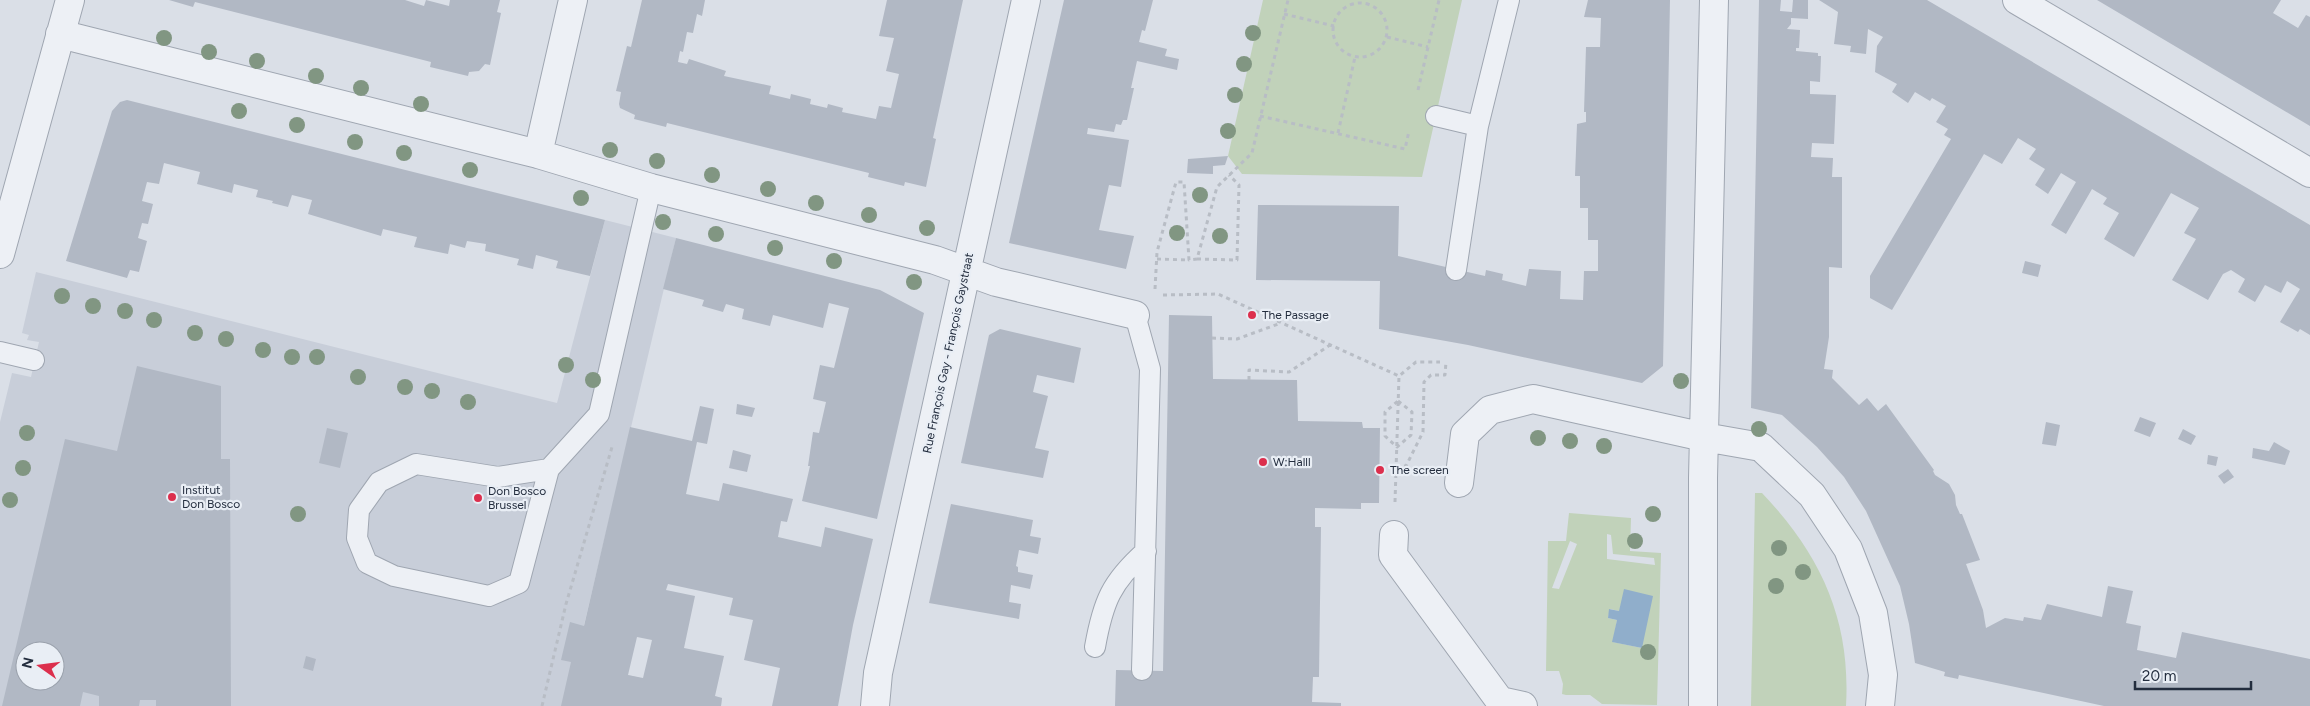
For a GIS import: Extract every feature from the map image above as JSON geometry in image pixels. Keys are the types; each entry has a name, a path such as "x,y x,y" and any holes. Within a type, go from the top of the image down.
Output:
{"street":[{"path":"0,254 70,0"},
{"path":"538,154 572,0"},
{"name":"Rue François Gay - François Gaystraat","path":"875,706 878,674 1026,0"},
{"path":"1703,706 1704,437 1714,0"},
{"path":"2017,0 2310,173"},
{"path":"60,34 538,154 651,188 935,260 966,273 1135,315"},
{"path":"1459,483 1465,434 1490,410 1533,399 1704,437 1761,447 1812,495 1848,549 1873,613 1883,675 1880,706"},
{"path":"1394,522 1393,555 1500,701 1523,706"}],"lane":[{"path":"1456,270 1478,126 1509,0"},
{"path":"1436,116 1478,126"},
{"path":"549,469 498,477 416,464 379,482 359,510 357,538 368,563 394,576 489,596 519,583 549,469 599,414 651,188"},
{"path":"1135,315 1150,369 1142,670"},
{"path":"0,352 34,360"},
{"path":"1095,647 1100,620 1109,594 1124,570 1146,551"}],"path":[{"path":"1197,259 1216,188 1252,153 1288,0"},
{"path":"1418,93 1439,0"},
{"path":"1368,2 1381,12 1386,20 1387,37 1378,51 1371,55 1355,57 1348,54 1338,45 1334,38 1334,26 1337,16 1350,5 1368,2"},
{"path":"1284,14 1334,26"},
{"path":"1387,37 1428,47"},
{"path":"1338,133 1355,57"},
{"path":"1260,116 1405,149 1409,130"},
{"path":"1157,259 1237,260 1239,185 1229,175"},
{"path":"1189,260 1184,182 1176,182 1157,259 1155,295 1218,294 1398,376"},
{"path":"1212,338 1237,339 1281,324"},
{"path":"1249,380 1249,370 1289,372 1330,345"},
{"path":"1398,376 1416,362 1440,362"},
{"path":"1380,466 1406,466 1422,432 1424,382 1432,375 1445,375 1446,362"},
{"path":"1394,522 1398,376"},
{"path":"1397,447 1411,435 1412,412 1398,401"},
{"path":"1397,447 1385,436 1385,412 1398,401"},
{"path":"542,706 566,604 612,446 599,414"}],"shaded area":[{"path":"605,220 676,238 584,625 628,675 722,698 721,706 0,706 0,422 12,373 31,377 39,342 27,340 29,335 22,333 36,272 557,403"}],"green space":[{"path":"1263,0 1462,0 1422,177 1242,174 1228,156"},
{"path":"1755,493 1762,493 1783,516 1801,540 1828,590 1837,617 1843,645 1846,675 1846,706 1751,706"},
{"path":"1569,513 1631,518 1630,551 1661,553 1657,705 1602,704 1590,695 1562,694 1563,684 1559,671 1546,671 1548,541 1566,541","holes":["1607,534 1611,535 1613,554 1654,558 1655,565 1607,559","1570,541 1577,544 1559,589 1552,588","1610,609 1619,611 1642,648 1613,642 1617,620 1608,618"]}],"water":[{"path":"1624,589 1653,596 1642,648 1612,642 1617,620 1608,618 1609,609 1619,611"}],"building":[{"path":"169,0 405,0 424,6 426,0 449,6 450,0 500,0 497,12 501,13 490,65 485,64 479,71 469,72 468,76 430,67 431,62 195,2 193,7"},
{"path":"642,0 705,0 702,16 697,14 693,33 687,32 683,52 680,51 678,62 687,64 689,59 726,71 724,76 771,86 769,94 790,99 791,94 811,99 810,104 827,108 828,104 843,108 842,112 876,119 879,106 891,108 899,74 886,71 894,38 879,36 887,0 963,0 933,138 936,139 926,187 905,182 904,186 868,177 869,173 667,123 666,127 634,119 635,115 620,108 621,92 616,91 627,46 631,47"},
{"path":"1064,0 1153,0 1145,31 1142,30 1139,42 1167,49 1165,56 1179,59 1177,70 1137,61 1131,88 1134,88 1127,120 1123,120 1121,125 1116,124 1114,132 1088,128 1087,134 1129,140 1121,187 1109,185 1099,230 1134,236 1126,269 1009,243"},
{"path":"1588,0 1670,0 1663,366 1642,383 1468,345 1379,329 1380,281 1256,280 1258,205 1399,206 1398,256 1485,276 1486,270 1503,274 1502,280 1526,286 1529,269 1561,271 1560,299 1583,300 1584,271 1598,271 1598,240 1588,240 1588,208 1580,208 1580,176 1575,176 1577,124 1586,122 1586,112 1584,112 1586,47 1600,47 1601,18 1584,17"},
{"path":"1759,0 1781,0 1780,11 1792,12 1793,0 1808,0 1808,19 1791,18 1791,24 1787,29 1800,30 1799,48 1796,48 1796,51 1818,53 1818,56 1821,56 1820,82 1810,81 1810,94 1836,95 1834,144 1812,143 1811,157 1833,158 1832,177 1842,177 1842,268 1829,267 1829,337 1824,369 1833,370 1832,378 1859,405 1867,398 1878,411 1886,404 1934,470 1935,475 1949,484 1980,560 1966,564 1983,610 1986,628 2005,618 2023,621 2024,617 2041,620 2047,604 2102,617 2108,586 2133,591 2126,623 2141,626 2137,650 2176,658 2182,632 2310,659 2310,706 2104,706 1959,675 1958,679 1944,676 1945,672 1915,663 1909,624 1900,586 1866,511 1844,477 1817,447 1782,415 1751,408"},
{"path":"1819,0 1927,0 2310,225 2310,335 2300,329 2298,332 2280,322 2300,289 2287,281 2281,293 2265,285 2255,302 2238,292 2245,279 2231,270 2223,274 2208,300 2172,280 2196,239 2184,233 2199,208 2171,193 2134,257 2104,239 2119,213 2103,204 2107,198 2092,189 2066,234 2051,225 2076,182 2061,173 2048,194 2035,185 2045,169 2029,159 2036,149 2018,138 2002,164 1984,154 1892,310 1870,298 1870,276 1951,139 1944,135 1948,129 1936,122 1946,106 1932,98 1930,101 1915,92 1908,103 1892,92 1897,84 1875,72 1877,46 1883,37 1868,29 1866,54 1850,52 1851,46 1834,44 1838,12"},
{"path":"2097,0 2281,0 2273,13 2298,28 2306,15 2310,17 2310,126"},
{"path":"127,100 605,220 590,276 556,268 558,261 536,255 533,269 517,265 519,259 485,251 486,244 467,241 465,248 450,244 448,254 414,247 417,237 383,229 381,236 308,214 312,200 292,195 288,207 256,197 258,190 234,184 232,193 197,184 200,172 164,163 159,184 147,182 142,201 153,204 148,224 142,223 138,238 147,241 139,272 130,270 127,278 66,261 112,111 120,102"},
{"path":"1228,156 1225,165 1213,166 1213,174 1187,173 1188,159"},
{"path":"676,238 880,290 924,313 877,519 802,501 810,466 808,466 813,432 819,433 826,402 813,399 820,365 834,368 849,308 829,303 823,328 773,315 770,326 742,319 744,309 726,304 723,312 702,306 704,300 663,289"},
{"path":"2025,261 2041,265 2038,277 2022,273"},
{"path":"1169,315 1212,316 1213,379 1297,380 1298,421 1362,422 1363,428 1380,428 1379,503 1361,503 1361,509 1315,508 1315,527 1321,527 1319,677 1313,677 1312,702 1341,703 1341,706 1115,706 1116,670 1163,671"},
{"path":"1000,329 1081,348 1074,383 1037,375 1033,392 1048,396 1035,448 1049,451 1043,478 961,463 989,335"},
{"path":"137,366 221,386 221,459 230,459 231,706 156,706 156,700 140,700 139,706 99,706 99,696 83,692 80,706 2,706 15,651 15,691 65,691 65,641 17,641 65,439 117,451"},
{"path":"737,404 755,408 752,417 736,414"},
{"path":"700,406 714,409 707,444 697,442 686,494 719,501 723,483 793,499 787,522 781,521 778,537 821,547 825,527 873,539 853,625 838,706 772,706 780,668 744,660 753,620 729,615 733,598 668,584 666,590 695,596 684,648 724,656 715,696 722,698 721,706 561,706 571,662 561,660 570,622 584,626 630,427 692,441","holes":["637,637 652,640 643,678 628,675"]},
{"path":"2140,417 2156,423 2150,437 2134,431"},
{"path":"2046,422 2060,425 2056,446 2042,444"},
{"path":"327,428 348,433 340,468 319,463"},
{"path":"2183,429 2196,436 2191,445 2178,439"},
{"path":"2274,442 2290,451 2285,465 2252,458 2253,448 2269,451"},
{"path":"733,450 751,455 747,472 729,468"},
{"path":"2208,455 2218,457 2216,466 2207,464"},
{"path":"2228,469 2234,477 2224,484 2218,476"},
{"path":"951,504 1033,520 1030,536 1041,538 1038,554 1019,550 1016,566 1018,567 1018,572 1033,575 1030,589 1011,585 1009,602 1021,604 1019,619 929,603"},
{"path":"306,656 316,659 313,671 303,668"}],"place":[{"name":"The Passage","path":"1252,315"},
{"name":"W:Halll","path":"1263,462"},
{"name":"The screen","path":"1380,470"},
{"name":"Institut Don Bosco","path":"172,497"},
{"name":"Don Bosco Brussel","path":"478,498"}]}
